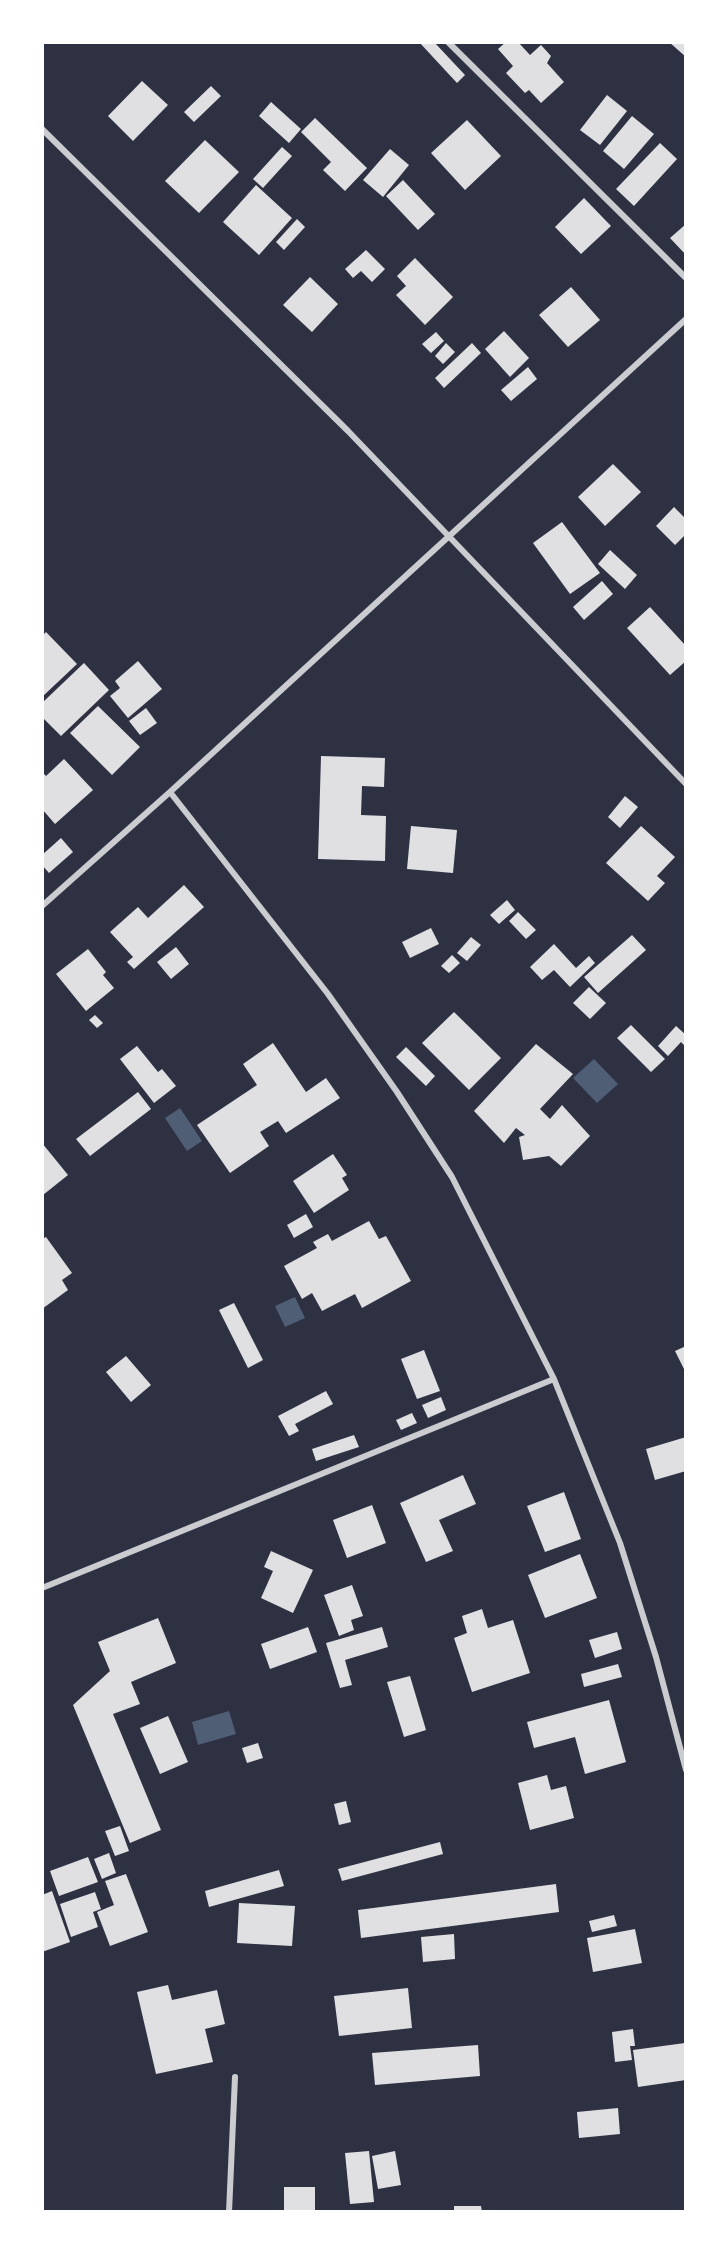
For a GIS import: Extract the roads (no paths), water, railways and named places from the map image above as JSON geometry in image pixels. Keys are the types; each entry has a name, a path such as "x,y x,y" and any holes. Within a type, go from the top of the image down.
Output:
{"street":[{"path":"448,42 686,278"},
{"path":"42,129 348,431 686,784"},
{"path":"42,906 170,792 686,319"},
{"path":"170,792 328,994 397,1092 452,1177 554,1379 620,1543 656,1657 686,1770"},
{"path":"42,1587 554,1379"},
{"path":"229,2212 235,2077"}],"water":[{"path":"594,1059 618,1084 597,1103 573,1078"},
{"path":"180,1108 202,1141 187,1151 165,1118"},
{"path":"295,1297 305,1318 285,1327 275,1306"},
{"path":"229,1711 236,1734 198,1745 192,1722"}]}
